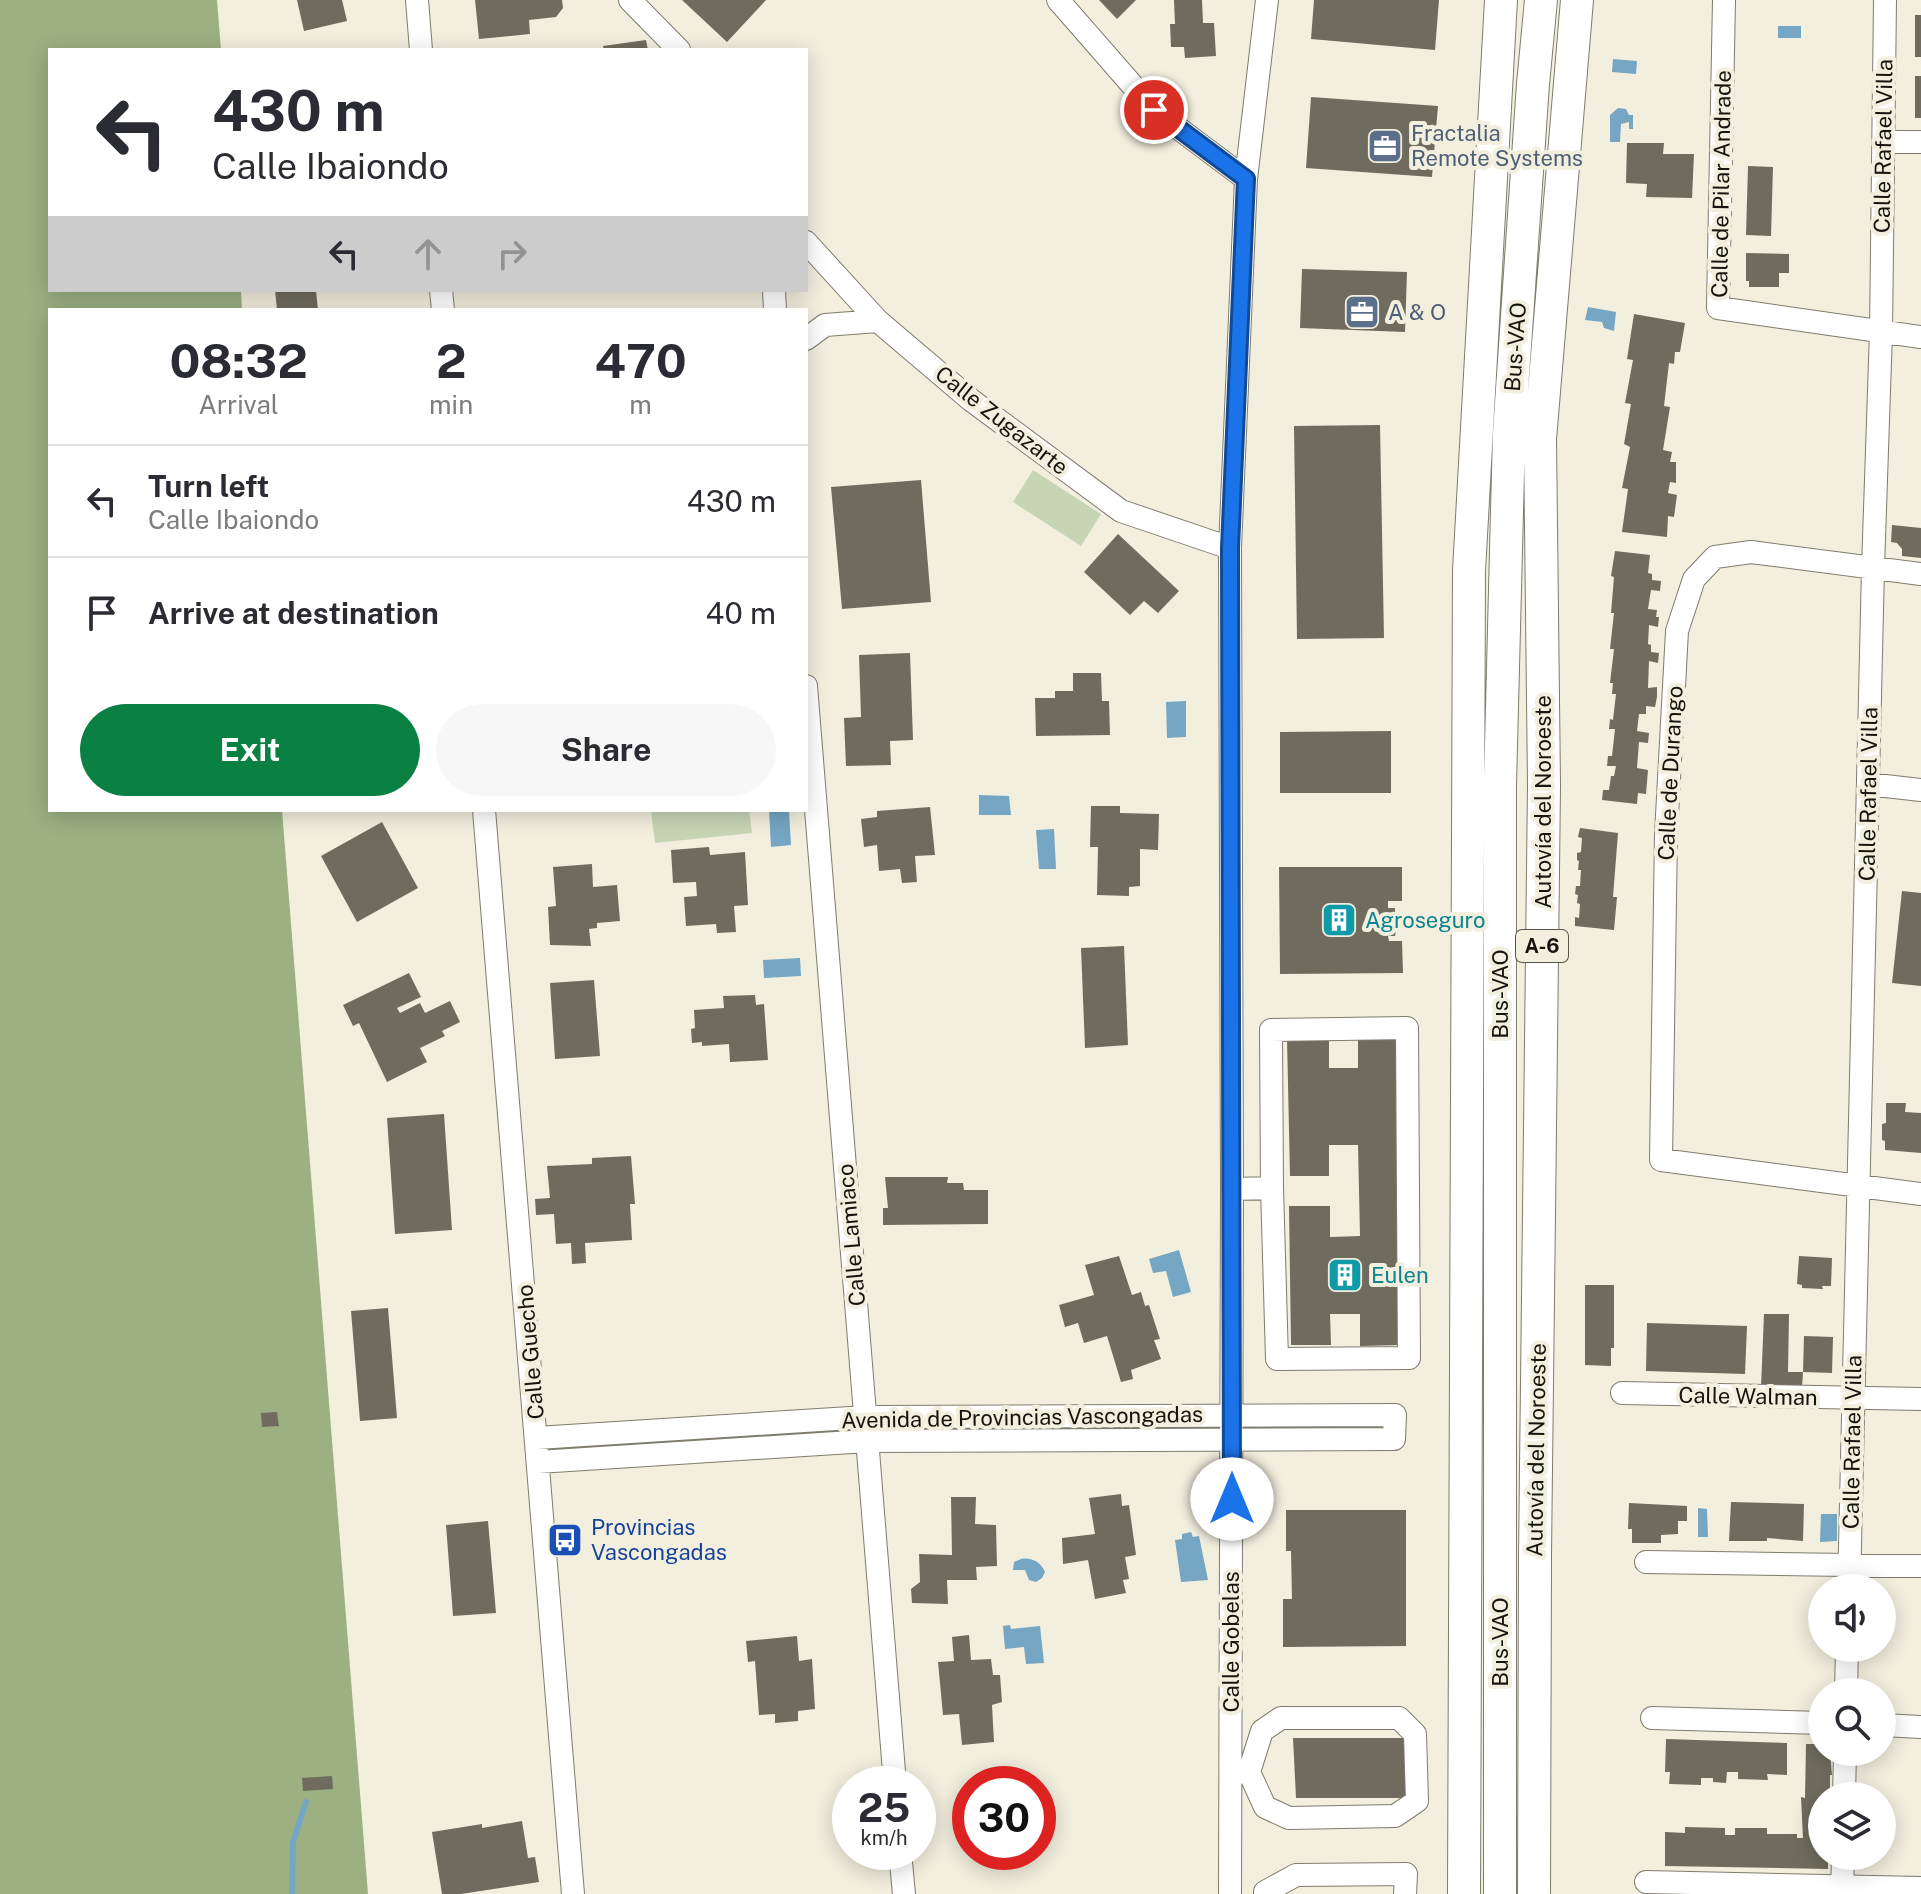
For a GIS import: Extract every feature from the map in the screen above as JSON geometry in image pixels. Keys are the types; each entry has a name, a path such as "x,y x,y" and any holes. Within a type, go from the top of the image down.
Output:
{"highway":[{"path":"1464,1894 1469,571 1501,0"},
{"name":"Bus-VAO","path":"1500,1894 1500,785 1509,433 1541,0"},
{"name":"Autovía del Noroeste","path":"1534,1894 1544,785 1540,439 1577,0"}],"street":[{"path":"417,0 421,48"},
{"path":"630,0 677,48"},
{"path":"1058,0 1154,110 1246,179"},
{"name":"Calle Gobelas","path":"1230,1894 1240,1772 1232,1438 1230,548 1246,179 1267,0"},
{"name":"Calle de Pilar Andrade","path":"1724,0 1718,308 1921,337"},
{"name":"Calle Rafael Villa","path":"1849,1574 1881,332 1885,0"},
{"path":"1883,142 1921,142"},
{"name":"Calle Zugazarte","path":"808,244 878,321 971,400 1121,511 1230,548"},
{"path":"808,338 825,325 878,321"},
{"name":"Calle de Durango","path":"1859,1187 1661,1160 1666,834 1677,631 1694,579 1715,557 1751,552 1921,574"},
{"name":"Calle Lamiaco","path":"808,710 894,1766"},
{"path":"1868,784 1921,790"},
{"name":"Calle Guecho","path":"484,812 573,1894"},
{"path":"1407,1028 1409,1358 1277,1359 1272,1188 1271,1030 1407,1028"},
{"path":"1859,1187 1921,1194"},
{"path":"1232,1189 1272,1188"},
{"name":"Calle Walman","path":"1622,1393 1921,1399"},
{"name":"Avenida de Provincias Vascongadas","path":"537,1438 866,1417 1395,1415 1394,1439 867,1441 538,1462"},
{"path":"1646,1562 1921,1566"},
{"path":"1281,1718 1399,1718 1415,1734 1417,1801 1395,1816 1289,1818 1265,1807 1240,1772 1262,1731 1281,1718"},
{"path":"1652,1718 1808,1723"},
{"path":"1896,1726 1921,1727"},
{"path":"902,1870 904,1894"},
{"path":"1842,1890 1843,1870"},
{"path":"1265,1894 1296,1875 1406,1874 1405,1894"},
{"path":"1646,1882 1842,1890 1921,1888"}],"green space":[{"path":"0,0 217,0 221,48 48,48 48,292 241,292 242,308 48,308 48,812 282,812 368,1894 0,1894"},
{"path":"1033,470 1101,514 1081,546 1013,502"},
{"path":"651,812 749,812 752,833 655,843"}],"water":[{"path":"1778,26 1801,26 1801,38 1778,38"},
{"path":"1613,59 1637,61 1636,74 1612,72"},
{"path":"1618,108 1626,109 1629,115 1633,115 1633,129 1629,129 1629,122 1621,124 1620,142 1610,142 1610,115"},
{"path":"1588,307 1616,312 1614,331 1604,328 1602,322 1585,320"},
{"path":"1186,701 1186,737 1167,738 1166,702"},
{"path":"979,795 1009,796 1011,815 979,815"},
{"path":"769,812 789,812 791,845 771,847"},
{"path":"1054,829 1056,869 1039,869 1036,830"},
{"path":"800,958 801,976 764,978 763,960"},
{"path":"1179,1250 1191,1292 1173,1297 1166,1271 1153,1273 1149,1259"},
{"path":"1698,1508 1707,1509 1708,1537 1698,1537"},
{"path":"1821,1514 1837,1514 1837,1541 1820,1542"},
{"path":"1191,1532 1193,1537 1199,1536 1208,1580 1181,1582 1175,1540"},
{"path":"1021,1559 1038,1563 1045,1572 1042,1578 1036,1582 1029,1580 1025,1570 1013,1570 1014,1562"},
{"path":"1010,1625 1011,1629 1040,1626 1044,1663 1026,1664 1024,1647 1005,1649 1003,1626"}],"building":[{"path":"297,0 342,0 347,21 304,31"},
{"path":"475,0 562,0 563,8 556,17 529,20 530,34 479,39"},
{"path":"682,0 766,0 727,42"},
{"path":"1099,0 1136,0 1117,19"},
{"path":"1174,0 1202,0 1203,23 1214,23 1216,56 1185,58 1184,47 1171,47 1170,24 1175,24"},
{"path":"1314,0 1439,0 1435,50 1311,39"},
{"path":"1915,15 1921,15 1921,57 1915,57"},
{"path":"646,40 648,48 604,48"},
{"path":"1915,76 1921,76 1921,118 1915,118"},
{"path":"1311,97 1438,106 1432,177 1306,168"},
{"path":"1627,143 1664,143 1663,154 1694,154 1692,198 1646,197 1647,184 1626,183"},
{"path":"1748,166 1773,167 1771,236 1746,235"},
{"path":"1746,253 1789,254 1789,273 1779,273 1779,287 1749,287 1749,281 1746,281"},
{"path":"1302,269 1407,272 1405,332 1300,328"},
{"path":"275,292 316,292 318,308 277,308"},
{"path":"1634,314 1685,323 1680,352 1675,352 1674,364 1669,363 1664,406 1670,407 1663,450 1672,452 1670,462 1676,462 1676,483 1670,482 1668,493 1677,495 1674,517 1668,516 1667,537 1622,532 1628,489 1622,488 1630,447 1624,444 1631,404 1625,403 1633,360 1627,359"},
{"path":"1380,425 1384,638 1297,639 1294,426"},
{"path":"921,480 931,602 842,609 831,487"},
{"path":"1892,525 1921,528 1921,558 1902,556 1902,549 1891,542"},
{"path":"1118,534 1179,591 1158,613 1144,601 1130,615 1084,572"},
{"path":"1615,551 1650,555 1648,573 1652,574 1652,580 1661,581 1660,591 1651,590 1648,609 1657,610 1656,617 1659,617 1658,627 1649,625 1648,644 1651,645 1651,652 1659,653 1658,663 1649,661 1648,688 1657,687 1657,697 1655,707 1646,706 1646,714 1639,714 1637,731 1649,733 1648,743 1639,742 1637,768 1648,770 1646,794 1638,793 1637,804 1602,800 1603,790 1609,790 1616,766 1607,766 1608,756 1612,756 1615,729 1609,729 1616,694 1612,694 1613,683 1610,683 1614,649 1610,649 1614,613 1611,613 1614,577 1611,576"},
{"path":"910,653 913,740 890,741 891,765 846,766 844,718 861,717 859,655"},
{"path":"1073,673 1101,673 1102,701 1109,701 1110,735 1036,736 1035,698 1055,698 1055,691 1073,691"},
{"path":"1391,731 1391,793 1280,793 1280,732"},
{"path":"1091,806 1120,806 1120,813 1159,814 1158,850 1140,849 1140,886 1129,887 1129,896 1097,895 1098,847 1090,847"},
{"path":"930,807 935,855 915,856 917,882 902,883 900,869 879,871 877,845 864,847 861,819 877,817 877,811"},
{"path":"382,822 418,888 357,922 321,856"},
{"path":"1580,828 1618,833 1614,930 1575,926 1580,904 1575,894 1576,886 1580,886 1581,870 1578,870 1577,853 1581,852"},
{"path":"709,847 710,855 745,852 748,905 734,906 736,932 717,933 716,924 686,926 684,897 697,896 696,882 673,883 671,850"},
{"path":"592,864 593,887 617,885 620,921 597,923 597,928 589,929 591,946 550,945 548,907 556,906 553,867"},
{"name":"Agroseguro","path":"1279,867 1402,867 1402,901 1388,901 1388,908 1395,908 1395,916 1398,916 1395,936 1388,936 1389,941 1402,941 1403,973 1280,974"},
{"path":"1902,891 1921,893 1921,986 1892,983"},
{"path":"1124,946 1128,1045 1085,1048 1081,948"},
{"path":"409,973 421,997 397,1008 400,1013 420,1003 425,1013 450,1001 460,1022 442,1031 445,1036 420,1048 427,1062 387,1082 359,1023 353,1026 343,1005"},
{"path":"594,980 600,1056 555,1059 550,983"},
{"path":"755,995 756,1005 764,1004 768,1060 730,1062 729,1044 702,1046 702,1042 692,1043 694,1010 724,1008 723,996"},
{"path":"1329,1037 1329,1068 1358,1068 1358,1037 1397,1037 1401,1345 1360,1346 1360,1314 1330,1314 1331,1345 1291,1345 1289,1206 1330,1206 1330,1237 1360,1236 1358,1145 1329,1145 1329,1176 1290,1176 1287,1038"},
{"path":"1886,1103 1906,1103 1905,1112 1921,1113 1921,1153 1885,1150 1882,1124 1886,1123"},
{"path":"444,1114 452,1230 395,1234 387,1118"},
{"path":"631,1156 635,1204 630,1204 632,1240 585,1243 586,1263 572,1264 571,1243 556,1244 554,1214 536,1215 535,1199 550,1198 547,1166 592,1164 592,1158"},
{"path":"885,1177 948,1177 947,1183 963,1183 964,1190 988,1190 988,1224 883,1225 883,1208 888,1208"},
{"path":"1119,1256 1132,1295 1141,1292 1145,1306 1149,1305 1160,1339 1154,1340 1161,1359 1131,1370 1133,1379 1121,1382 1107,1336 1084,1343 1078,1323 1065,1327 1059,1305 1094,1295 1085,1265"},
{"path":"1799,1256 1832,1258 1831,1286 1822,1286 1823,1289 1802,1288 1797,1284"},
{"path":"1585,1285 1614,1285 1611,1366 1585,1365"},
{"path":"388,1308 397,1418 360,1421 351,1311"},
{"path":"1764,1314 1789,1314 1788,1372 1803,1372 1802,1388 1761,1387"},
{"path":"1647,1323 1747,1326 1745,1374 1646,1371"},
{"path":"1804,1336 1833,1337 1832,1373 1803,1372"},
{"path":"277,1412 279,1426 262,1427 261,1413"},
{"path":"1121,1494 1122,1506 1129,1505 1136,1555 1125,1557 1129,1579 1123,1580 1126,1593 1095,1599 1088,1560 1063,1564 1062,1538 1095,1534 1089,1498"},
{"path":"951,1497 976,1497 975,1524 996,1525 997,1566 976,1567 977,1580 947,1580 948,1604 912,1603 911,1589 920,1582 919,1554 952,1555"},
{"path":"1731,1502 1804,1504 1803,1541 1767,1538 1767,1541 1729,1541"},
{"path":"1629,1503 1687,1506 1687,1521 1678,1521 1678,1534 1661,1535 1661,1543 1632,1543 1632,1529 1628,1529"},
{"path":"1286,1510 1406,1510 1406,1646 1283,1647 1283,1599 1292,1599 1291,1551 1286,1551"},
{"path":"488,1521 496,1613 453,1616 446,1525"},
{"path":"969,1635 971,1660 991,1659 993,1675 1000,1675 1002,1702 992,1705 994,1742 962,1745 959,1714 943,1715 938,1662 954,1661 952,1637"},
{"path":"797,1636 799,1661 812,1659 815,1709 798,1711 798,1721 775,1723 775,1714 759,1715 755,1661 748,1662 746,1641"},
{"path":"1293,1738 1408,1738 1409,1798 1296,1798"},
{"path":"1666,1739 1787,1743 1787,1775 1767,1774 1768,1780 1738,1779 1738,1772 1727,1772 1726,1783 1701,1778 1701,1785 1669,1784 1670,1772 1665,1772"},
{"path":"1808,1744 1808,1766 1831,1766 1832,1775 1830,1782 1808,1782 1808,1869 1665,1866 1665,1832 1685,1833 1685,1827 1725,1828 1725,1835 1735,1835 1735,1828 1767,1828 1767,1834 1797,1834 1797,1838 1803,1838 1801,1797 1805,1798"},
{"path":"332,1776 333,1789 303,1791 302,1778"},
{"path":"522,1821 528,1858 535,1857 539,1882 442,1894 432,1832"}],"waterway":[{"path":"292,1894 293,1842 306,1802"}],"place":[{"name":"Fractalia Remote Systems","path":"1385,146"},
{"name":"A & O","path":"1362,312"},
{"name":"Agroseguro","path":"1339,920"},
{"name":"Eulen","path":"1345,1275"},
{"name":"Provincias Vascongadas","path":"565,1540"}],"route":[{"path":"1154,110 1246,179 1230,548 1232,1499"}]}
